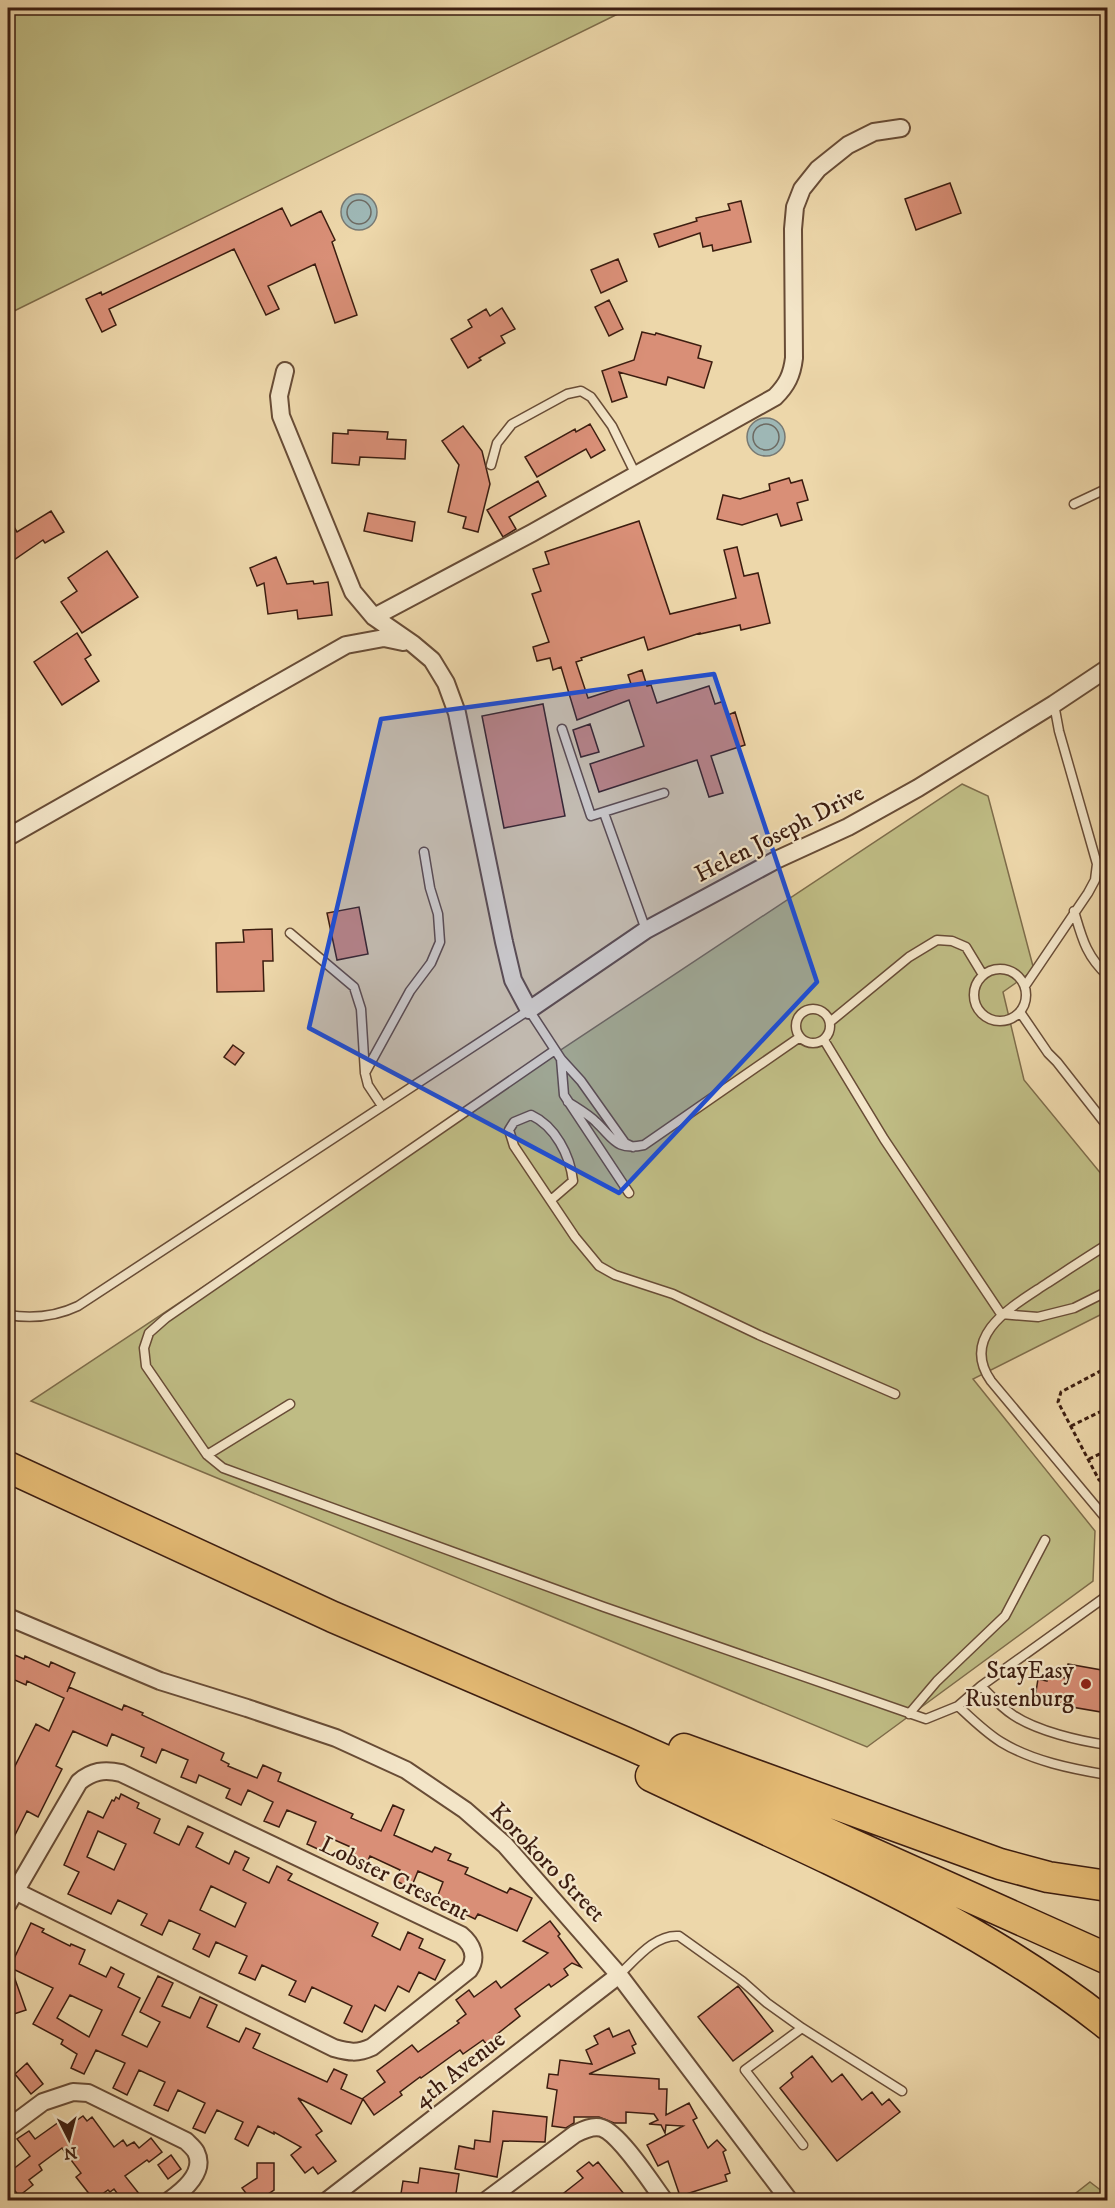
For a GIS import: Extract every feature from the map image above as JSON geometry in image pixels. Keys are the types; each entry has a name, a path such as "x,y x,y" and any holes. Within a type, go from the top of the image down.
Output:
{"highway":[{"path":"8,1467 333,1617 624,1742 1107,1959"},
{"path":"74,1497 106,1520 174,1557 531,1720 862,1875 944,1918 1048,1979 1107,2025"},
{"path":"333,1617 413,1642 691,1751 960,1851 1048,1877 1107,1886"}],"street":[{"path":"374,617 532,533 775,397 786,386 795,358 793,229 795,207 802,189 818,169 848,146 874,132 901,128"},
{"path":"285,371 279,396 281,416 353,592 374,617 432,660 446,683 458,713 513,980 529,1010"},
{"path":"10,834 346,645 384,638 413,644"},
{"name":"Helen Joseph Drive","path":"529,1010 646,930 776,860 848,827 888,805 1054,704 1107,668"},
{"name":"Korokoro Street","path":"8,1617 160,1681 336,1738 406,1770 465,1810 505,1845 619,1975 789,2200"},
{"name":"Lobster Crescent","path":"111,1770 461,1935 473,1950 473,1965 372,2047 360,2052 349,2052 334,2048 11,1897 79,1782 91,1773 111,1770"},
{"name":"4th Avenue","path":"328,2200 619,1975"},
{"path":"8,2128 43,2102 58,2095 73,2092 88,2093 103,2099 186,2141 196,2152 199,2164 195,2176 186,2188 170,2200"},
{"path":"487,2200 575,2134 586,2128 601,2127 613,2135 664,2200"}],"lane":[{"path":"491,465 497,443 512,424 567,394 581,391 591,397 612,426 636,475"},
{"path":"1074,504 1107,488"},
{"path":"1024,986 1095,880 1096,864 1059,731 1054,704"},
{"path":"562,729 591,816 664,793"},
{"path":"604,813 646,930"},
{"path":"365,1073 410,991 431,963 440,942 438,914 430,888 424,852"},
{"path":"1074,911 1082,938 1094,963 1107,976"},
{"path":"290,933 354,987 361,1009 365,1073 368,1085 382,1106"},
{"path":"830,1022 822,1012 809,1010 799,1018 797,1031 800,1037 811,1043 824,1040 828,1035 830,1022 909,957 937,940 952,941 966,947 983,975"},
{"path":"998,969 1006,970 1014,973 1024,986 1025,1002 1020,1012 1010,1020 993,1021 979,1012 973,997 974,989 983,975 998,969"},
{"path":"8,1315 28,1318 46,1316 78,1306 529,1010 561,1059 581,1082 625,1143 633,1147"},
{"path":"1020,1012 1048,1053 1107,1127"},
{"path":"568,1102 595,1120 615,1143 633,1147 644,1145 800,1037"},
{"path":"824,1040 873,1122 1001,1314"},
{"path":"555,1050 166,1318 149,1333 144,1348 147,1366 207,1455 224,1468 604,1607 926,1719 958,1706 981,1686 1105,1596 1107,1588"},
{"path":"561,1059 564,1095 629,1193"},
{"path":"551,1200 573,1181 571,1164 562,1146 543,1121 531,1115 514,1122 509,1130 514,1146 575,1237 599,1266 615,1275 673,1294 769,1340 895,1394"},
{"path":"1107,1244 1001,1314 987,1332 981,1355 982,1368 1107,1521"},
{"path":"1001,1314 1038,1317 1074,1308 1107,1291"},
{"path":"207,1455 290,1404"},
{"path":"909,1714 937,1681 1005,1616 1045,1540"},
{"path":"981,1686 1014,1716 1032,1725 1091,1743 1107,1745"},
{"path":"958,1706 985,1731 1011,1747 1039,1759 1107,1775"},
{"path":"619,1975 660,1939 669,1935 679,1936 802,2028 902,2091"},
{"path":"802,2028 745,2070 803,2145"}],"path":[{"path":"1107,1367 1061,1392 1058,1402 1099,1480 1107,1486"},
{"path":"1071,1426 1107,1408"},
{"path":"1089,1459 1107,1450"}],"highlighted area":[{"path":"714,674 817,982 619,1193 309,1028 381,719"}],"shaded area":[{"path":"8,8 630,8 8,314"},
{"path":"962,784 988,796 1034,970 1003,992 1024,1080 1107,1181 1108,1311 973,1379 1095,1531 1093,1581 867,1747 31,1401"},
{"path":"1090,2182 1107,2195 1107,2200 1067,2200"}],"water":[{"path":"359,194 371,200 377,212 371,224 359,230 347,224 341,212 347,200"},
{"path":"766,418 780,423 785,437 780,451 766,456 752,451 747,437 752,423"}],"building":[{"path":"950,183 961,213 916,230 905,199"},
{"path":"741,201 751,242 713,251 712,245 703,247 700,233 659,247 654,234 697,221 696,218 730,210 728,204"},
{"path":"282,208 291,226 321,211 335,240 332,242 357,315 335,323 315,264 268,286 279,309 266,315 234,249 109,309 116,325 102,332 86,299 101,292 102,295"},
{"path":"618,259 627,281 601,293 591,270"},
{"path":"609,300 623,329 609,336 595,307"},
{"path":"502,308 515,329 501,336 505,343 479,358 481,360 468,368 451,339 472,327 468,320 486,309 490,316"},
{"path":"642,332 655,335 656,333 701,346 698,358 712,362 704,388 668,377 666,385 619,372 627,397 612,402 602,371 634,360"},
{"path":"590,424 605,450 591,458 586,449 537,477 525,457 575,429 576,432"},
{"path":"463,426 482,451 490,484 478,532 463,528 466,517 448,512 459,465 442,441"},
{"path":"348,430 388,432 387,439 406,440 405,459 360,457 359,465 332,463 333,433 348,434"},
{"path":"789,478 791,483 802,480 808,500 797,503 802,520 781,526 777,514 742,525 717,519 723,495 740,499 770,490 769,484"},
{"path":"538,481 546,496 509,517 516,529 503,537 487,510"},
{"path":"51,511 64,532 45,543 43,540 8,564 8,517 17,532"},
{"path":"368,513 415,522 412,541 364,531"},
{"path":"639,521 670,614 736,598 724,550 737,547 744,576 758,573 770,623 741,630 740,625 700,633 648,650 644,637 581,658 582,660 576,662 588,698 631,684 628,675 642,670 647,686 651,685 657,703 709,686 715,704 724,701 728,715 735,712 745,745 711,756 723,793 709,797 697,760 599,792 590,764 644,746 629,700 577,720 561,667 553,670 550,658 537,661 533,647 549,642 532,594 541,591 533,569 549,564 545,552"},
{"path":"107,551 138,597 82,633 61,602 77,591 68,578"},
{"path":"276,557 287,584 328,582 332,615 298,619 297,610 268,614 264,583 257,586 250,568"},
{"path":"77,633 91,655 85,659 99,681 62,705 34,662"},
{"path":"543,704 565,816 504,828 482,716"},
{"path":"590,724 599,752 581,757 573,730"},
{"path":"359,907 368,954 337,960 327,913"},
{"path":"272,929 273,961 263,961 264,991 217,992 216,943 244,942 243,930"},
{"path":"233,1045 244,1053 235,1065 224,1057"},
{"path":"8,1652 24,1659 25,1656 49,1667 51,1662 75,1673 69,1687 122,1710 124,1705 143,1713 142,1715 224,1753 221,1760 229,1764 228,1766 257,1778 263,1765 281,1773 278,1781 353,1814 351,1818 381,1831 393,1805 404,1810 394,1835 432,1852 435,1847 451,1854 448,1860 468,1868 465,1874 507,1893 510,1888 532,1898 517,1931 478,1914 475,1919 436,1900 443,1882 418,1871 411,1888 396,1881 400,1870 370,1856 365,1867 350,1860 355,1849 328,1837 322,1851 307,1844 316,1822 287,1810 279,1827 264,1821 273,1802 248,1790 241,1805 226,1798 230,1789 199,1775 196,1783 181,1777 188,1760 162,1749 156,1763 141,1756 144,1748 112,1734 107,1746 73,1731 56,1766 62,1769 38,1817 27,1811 8,1849 8,1806 13,1796 8,1793 8,1780 36,1724 49,1731 64,1698 27,1681 26,1685 8,1677"},
{"name":"StayEasy Rustenburg","path":"1068,1664 1107,1671 1107,1713 1035,1698 1038,1679 1047,1681 1048,1675 1065,1678"},
{"path":"121,1794 139,1803 137,1808 160,1819 154,1833 179,1845 188,1826 203,1833 196,1847 229,1864 235,1851 249,1858 243,1870 269,1883 277,1866 292,1874 288,1880 378,1923 372,1936 400,1950 408,1932 423,1939 419,1948 445,1960 435,1980 419,1972 409,1992 398,1986 385,2011 375,2005 362,2032 344,2023 352,2006 312,1987 305,2002 289,1995 296,1981 262,1965 255,1980 239,1973 247,1956 216,1942 209,1957 193,1949 200,1934 169,1920 162,1935 141,1925 147,1914 118,1900 111,1914 68,1894 79,1872 64,1865 88,1811 103,1818 112,1800 114,1801 116,1797 119,1799","holes":["98,1831 126,1844 114,1870 87,1857","211,1886 246,1903 235,1927 200,1910"]},
{"path":"550,1921 581,1967 572,1963 564,1969 568,1975 551,1987 549,1984 515,2009 520,2016 487,2045 483,2040 463,2054 460,2050 400,2092 402,2095 374,2115 363,2099 351,2124 298,2098 322,2131 316,2135 336,2161 318,2174 313,2167 305,2173 291,2155 301,2147 274,2132 274,2134 258,2126 248,2146 235,2139 243,2122 217,2110 205,2133 193,2128 205,2103 178,2090 168,2111 154,2105 165,2082 139,2070 127,2095 113,2088 125,2063 96,2050 84,2074 71,2068 77,2054 61,2044 63,2040 33,2024 53,1988 11,1968 26,2010 8,2016 8,1965 10,1967 31,1923 44,1929 42,1932 70,1946 71,1944 85,1950 79,1964 106,1977 111,1967 124,1974 118,1987 140,1998 122,2035 147,2047 160,2022 140,2012 158,1976 173,1983 162,2006 190,2018 200,1997 217,2005 207,2027 239,2042 246,2028 260,2034 253,2048 327,2082 334,2069 347,2075 341,2089 362,2099 385,2082 377,2071 412,2045 418,2052 459,2023 457,2021 466,2014 456,2000 469,1990 474,1997 496,1981 501,1988 548,1953 523,1941","holes":["70,1995 102,2010 89,2037 57,2018"]},
{"path":"738,1986 773,2031 733,2061 698,2017"},
{"path":"609,2028 613,2037 629,2030 636,2044 632,2046 635,2053 589,2074 659,2079 659,2089 667,2089 666,2115 689,2103 697,2118 693,2120 708,2148 717,2140 726,2150 723,2152 730,2173 725,2175 727,2181 680,2196 668,2161 658,2166 647,2145 683,2126 666,2125 665,2133 661,2125 649,2124 658,2120 654,2114 626,2112 626,2123 614,2123 599,2117 574,2117 574,2123 566,2128 552,2126 557,2090 547,2088 549,2074 558,2075 560,2060 592,2064 586,2050 598,2044 594,2036"},
{"path":"812,2056 832,2082 842,2074 862,2100 872,2092 882,2105 889,2099 900,2112 837,2161 780,2088 793,2077 791,2073"},
{"path":"27,2063 43,2084 31,2094 15,2074"},
{"path":"493,2111 547,2117 545,2142 503,2141 497,2177 455,2169 459,2146 474,2149 475,2140 490,2142"},
{"path":"83,2116 87,2121 92,2117 114,2147 123,2140 127,2146 134,2142 139,2148 151,2138 162,2152 125,2176 144,2200 122,2200 114,2189 110,2192 108,2190 94,2200 76,2177 81,2173 62,2148 39,2165 42,2170 29,2180 33,2185 19,2196 8,2182 8,2177 14,2172 12,2170 30,2156 17,2139 29,2131 35,2139 59,2122 64,2129"},
{"path":"171,2155 181,2169 168,2179 158,2165"},
{"path":"589,2162 593,2166 598,2162 629,2200 555,2200 583,2178 577,2171"},
{"path":"257,2163 274,2163 274,2190 259,2200 251,2200 242,2188 257,2178"},
{"path":"420,2168 459,2174 455,2200 400,2200 403,2181 418,2183"}],"place":[{"name":"StayEasy Rustenburg","path":"1086,1684"}]}
